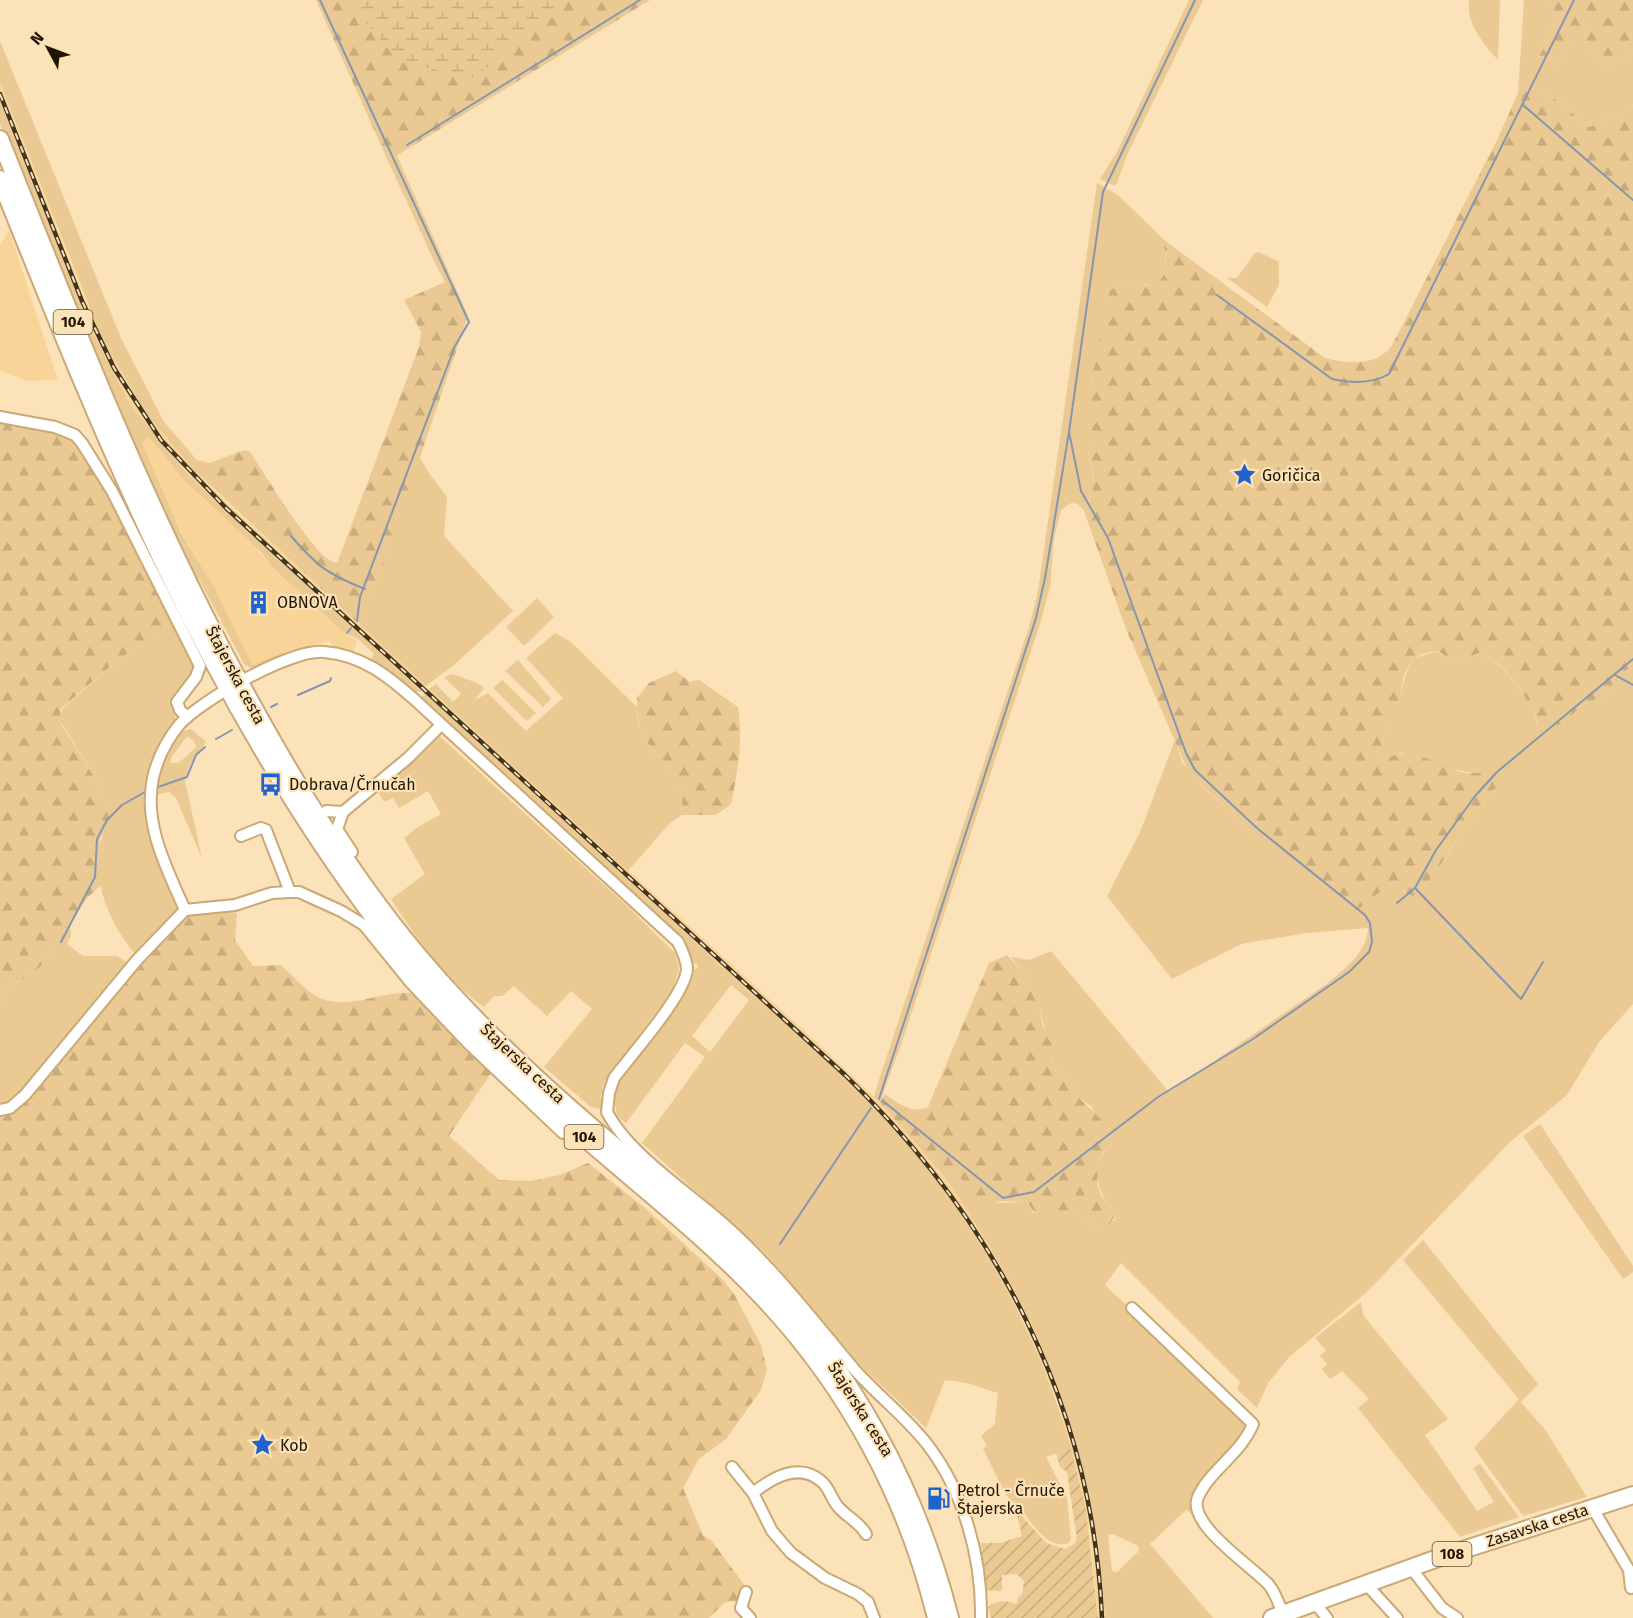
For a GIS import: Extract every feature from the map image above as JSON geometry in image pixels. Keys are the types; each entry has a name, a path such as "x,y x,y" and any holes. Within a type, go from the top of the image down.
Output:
{"main road":[{"name":"104","path":"0,139 97,382 143,507"},
{"name":"104","path":"0,179 84,388 143,507"},
{"name":"Štajerska cesta","path":"143,507 235,686 322,846 382,930 417,972 502,1064 719,1254 763,1298 799,1339 858,1425 896,1494 922,1567 936,1618"},
{"name":"Štajerska cesta","path":"235,686 343,856 424,962 466,1009 536,1078 729,1245 764,1279 818,1341 870,1420 904,1482 934,1563 950,1618"},
{"name":"Zasavska cesta","path":"1277,1616 1411,1568 1633,1495"}],"street":[{"path":"0,417 55,427 75,435 100,470 200,666 196,677 177,702 180,710 187,717"},
{"path":"185,910 164,862 150,804 153,778 160,757 172,736 187,717 235,686 281,662 322,651 367,663 388,676 678,942 684,953 687,970 681,988 614,1078 609,1093 607,1112 624,1139 728,1228 771,1270 856,1371 928,1445 953,1489 971,1536 980,1588 981,1618"},
{"path":"337,829 343,812 400,766 441,725"},
{"path":"343,812 326,811 352,852"},
{"path":"241,836 261,828 266,830 290,892"},
{"path":"0,1110 10,1108 25,1095 137,960 185,910 235,905 272,893 299,892 364,925 435,1009 563,1133"},
{"path":"1132,1308 1253,1424 1238,1450 1198,1497 1197,1513 1207,1528 1269,1586 1277,1616"},
{"path":"732,1467 753,1493 772,1531 791,1553 825,1578 858,1594 868,1602 874,1618"},
{"path":"753,1493 769,1481 784,1474 809,1474 822,1481 837,1506 866,1534"},
{"path":"1592,1507 1629,1570 1631,1588"},
{"path":"1411,1568 1442,1608 1457,1618"},
{"path":"1366,1584 1397,1618"},
{"path":"746,1592 741,1608 750,1618"},
{"path":"1316,1603 1327,1618"}],"shaded area":[{"path":"0,83 84,296 124,379 144,411 192,468 218,494 426,686 421,691 190,477 129,403 99,347 61,253 0,101"},
{"path":"9,230 58,380 27,381 0,370 0,245"},
{"path":"149,437 184,480 250,541 273,568 342,631 357,641 353,653 333,648 330,641 285,652 252,666 216,590 182,534 141,443"},
{"path":"429,689 821,1046 894,1116 944,1176 979,1226 1016,1289 1055,1377 1081,1454 1097,1526 1105,1618 1098,1618 1090,1535 1081,1487 1058,1403 1022,1316 967,1222 936,1180 876,1109 425,693"}],"green space":[{"path":"316,0 650,0 388,161"},
{"path":"346,0 570,0 474,78 400,62"},
{"path":"1189,0 1203,0 1127,155 1115,186 1100,179 1117,152"},
{"path":"1469,0 1500,0 1498,60 1481,40 1473,25"},
{"path":"1524,0 1548,0 1552,7 1554,22 1550,36 1538,57 1554,66 1584,25 1586,52 1610,66 1633,54 1633,104 1628,110 1590,127 1543,90 1526,87 1518,93"},
{"path":"1548,0 1633,0 1633,54 1610,66 1586,52 1584,26 1554,66 1544,68 1538,58 1550,37 1554,22 1552,7"},
{"path":"0,41 121,338 164,422 197,460 192,468 144,411 103,340 0,83"},
{"path":"1526,87 1543,90 1590,127 1628,110 1633,104 1633,663 1607,694 1584,704 1563,723 1544,730 1512,678 1489,657 1480,653 1451,663 1438,652 1417,656 1406,670 1398,718 1385,731 1380,754 1389,758 1406,754 1416,755 1460,772 1484,774 1492,779 1496,787 1476,811 1421,893 1412,896 1391,883 1356,911 1256,835 1189,773 1126,629 1084,511 1093,484 1088,439 1089,402 1109,292 1124,286 1157,282 1165,269 1164,240 1325,358 1357,362 1373,360 1388,351 1394,342 1498,138 1518,93"},
{"path":"0,101 90,327 129,403 190,477 421,691 413,693 390,673 370,661 374,654 358,639 342,631 273,568 261,552 184,480 149,437 142,443 181,533 216,590 252,665 289,651 252,669 244,664 199,579 187,567 107,391 0,124"},
{"path":"397,156 451,277 434,261 388,161"},
{"path":"1097,183 1118,195 1164,240 1166,268 1161,281 1156,284 1119,286 1109,292 1104,331 1091,383 1088,438 1094,489 1084,511 1078,504 1071,503 1061,510 1054,539 1050,587 1040,624 902,1042 880,1102 874,1097 876,1089 1030,624 1038,591"},
{"path":"1259,252 1279,262 1279,285 1267,307 1227,278 1237,278 1254,254"},
{"path":"434,261 451,277 468,316 384,563 358,623 192,468 197,460 210,463 244,450 250,452 304,533 328,559 337,563 419,347 421,332 404,300 445,282"},
{"path":"0,420 54,431 71,437 81,447 110,493 176,624 165,628 134,648 60,710 61,724 100,786 110,820 100,839 100,886 87,898 49,958 31,975 10,986 0,1003"},
{"path":"419,456 447,497 444,536 513,611 454,665 426,686 358,623 384,563"},
{"path":"537,598 554,617 524,646 506,627"},
{"path":"176,624 195,666 189,678 171,698 176,721 149,777 145,797 152,837 178,908 137,956 116,926 102,891 98,854 102,837 110,820 100,786 58,717 64,707 119,660 151,636"},
{"path":"555,633 571,642 637,707 643,735 669,769 669,785 682,790 682,815 669,824 628,871 429,689 436,684 453,702 461,694 444,677 453,674 477,683 484,688 475,700 488,693 526,731 563,698 526,658"},
{"path":"1433,652 1440,653 1451,663 1480,653 1489,657 1523,693 1537,723 1563,723 1584,704 1607,694 1633,663 1633,1004 1599,1042 1567,1095 1510,1142 1366,1293 1289,1357 1268,1383 1257,1408 1237,1389 1240,1382 1121,1263 1105,1285 1242,1415 1248,1422 1248,1430 1204,1485 1196,1517 1186,1510 1150,1544 1213,1618 1105,1618 1099,1556 1089,1497 1075,1440 1057,1386 1035,1333 1009,1280 979,1228 944,1176 958,1175 964,1183 964,1189 997,1203 1027,1202 1033,1213 1063,1210 1076,1213 1099,1231 1114,1220 1115,1216 1098,1184 1097,1167 1105,1151 1092,1107 1078,1097 1073,1085 1054,1063 1039,1007 1023,972 1011,957 1030,960 1051,951 1169,1092 1328,983 1360,952 1367,937 1368,928 1307,933 1241,944 1172,979 1107,896 1140,832 1175,740 1182,762 1200,784 1256,835 1299,866 1395,884 1405,893 1445,858 1476,811 1494,790 1477,774 1446,768 1426,759 1401,753 1390,758 1380,754 1385,731 1394,722 1398,700 1409,666 1415,658","holes":["1113,1534 1138,1546 1139,1551 1117,1572 1112,1571 1108,1535"]},
{"path":"518,660 551,699 543,707 505,671"},
{"path":"676,671 690,682 699,680 738,707 740,744 734,792 731,804 716,815 682,815 682,790 669,785 669,769 641,731 637,698 649,683"},
{"path":"502,680 536,713 527,721 493,688"},
{"path":"425,693 842,1075 909,1146 940,1185 969,1226 1018,1311 1056,1402 1071,1449 1046,1457 1067,1498 1071,1539 1069,1543 1054,1543 1034,1527 1006,1495 983,1449 987,1445 981,1436 995,1424 998,1393 967,1383 945,1380 926,1428 860,1365 768,1256 642,1143 705,1057 685,1043 626,1123 617,1116 613,1092 616,1083 684,993 692,970 698,968 697,964 692,963 687,946 677,935 421,698","holes":["731,985 749,1000 710,1052 692,1036"]},
{"path":"191,729 206,742 190,764 185,781 202,858 176,798 169,792 155,795 163,762 179,732","holes":["187,736 194,741 196,747 179,763 171,763 171,758"]},
{"path":"437,734 623,902 675,953 679,969 672,991 605,1081 600,1098 603,1099 600,1109 591,1107 544,1067 592,1009 571,991 547,1016 514,986 502,996 494,996 484,1007 458,986 433,958 391,899 425,874 404,838 441,814 428,791 399,808 393,798 384,802 377,790"},
{"path":"216,910 237,913 235,940 253,966 280,965 316,996 328,1001 352,1002 412,993 491,1073 449,1136 499,1180 532,1181 560,1175 588,1163 645,1208 721,1278 734,1294 761,1345 767,1370 761,1390 726,1439 699,1459 683,1488 703,1535 711,1540 745,1586 738,1601 725,1602 709,1618 0,1618 0,1113 10,1112 186,916"},
{"path":"70,923 71,936 67,944 83,956 117,956 131,965 17,1099 0,1107 0,1003 10,986 31,975 49,958"},
{"path":"1007,955 1023,972 1039,1007 1043,1027 1055,1040 1052,1058 1054,1063 1073,1085 1078,1097 1102,1120 1108,1133 1109,1142 1098,1161 1097,1183 1101,1195 1115,1216 1106,1229 1099,1231 1070,1211 1036,1215 1027,1202 1001,1201 986,1206 977,1204 964,1192 964,1183 958,1175 944,1176 880,1102 885,1094 911,1109 928,1107 989,963"},
{"path":"1540,1124 1633,1266 1633,1272 1623,1279 1523,1136"},
{"path":"1423,1240 1538,1384 1521,1402 1546,1431 1587,1497 1523,1516 1474,1448 1519,1399 1403,1260"},
{"path":"1361,1302 1363,1315 1448,1419 1425,1435 1477,1511 1494,1502 1473,1468 1480,1464 1519,1517 1460,1537 1358,1408 1369,1399 1342,1371 1330,1379 1322,1369 1327,1364 1320,1356 1326,1350 1315,1338"},
{"path":"1071,1449 1086,1510 1098,1618 991,1618 988,1607 992,1604 1002,1601 1017,1604 1018,1597 1022,1594 1024,1581 1017,1574 1002,1575 1002,1591 985,1590 981,1543 1000,1543 1022,1536 1017,1515 1020,1514 1046,1543 1065,1549 1074,1544 1077,1539 1067,1472 1060,1467 1056,1453"}],"waterway":[{"path":"320,0 469,322 455,346 360,597 357,621"},
{"path":"407,145 640,0"},
{"path":"879,1099 1036,618 1045,578 1069,432 1103,192 1195,0"},
{"path":"1217,295 1332,379 1361,382 1375,380 1389,374 1574,0"},
{"path":"1523,105 1633,200"},
{"path":"883,1101 1003,1198 1034,1192 1158,1097 1253,1039 1349,972 1369,952 1372,942 1370,923 1365,915 1258,829 1195,770 1186,753 1108,538 1081,491 1069,432"},
{"path":"291,536 308,555 324,568 341,579 365,589"},
{"path":"347,633 351,628"},
{"path":"1397,903 1415,888 1436,850 1475,796 1497,772 1633,659"},
{"path":"1615,675 1633,685"},
{"path":"298,695 330,681 331,678"},
{"path":"271,707 277,704"},
{"path":"216,739 232,730"},
{"path":"158,787 187,777 196,755 205,747"},
{"path":"61,942 95,877 97,839 107,820 122,805 145,792"},
{"path":"1415,888 1521,999 1543,962"},
{"path":"780,1244 871,1108"}],"railway":[{"path":"0,94 82,301 114,368 161,440 226,508 845,1075 899,1132 948,1191 990,1255 1027,1321 1057,1391 1079,1464 1095,1540 1102,1618"}],"place":[{"name":"Goričica","path":"1244,475"},
{"name":"OBNOVA","path":"259,602"},
{"name":"Dobrava/Črnučah","path":"271,784"},
{"name":"Kob","path":"262,1445"},
{"name":"Petrol - Črnuče Štajerska","path":"939,1499"}]}
